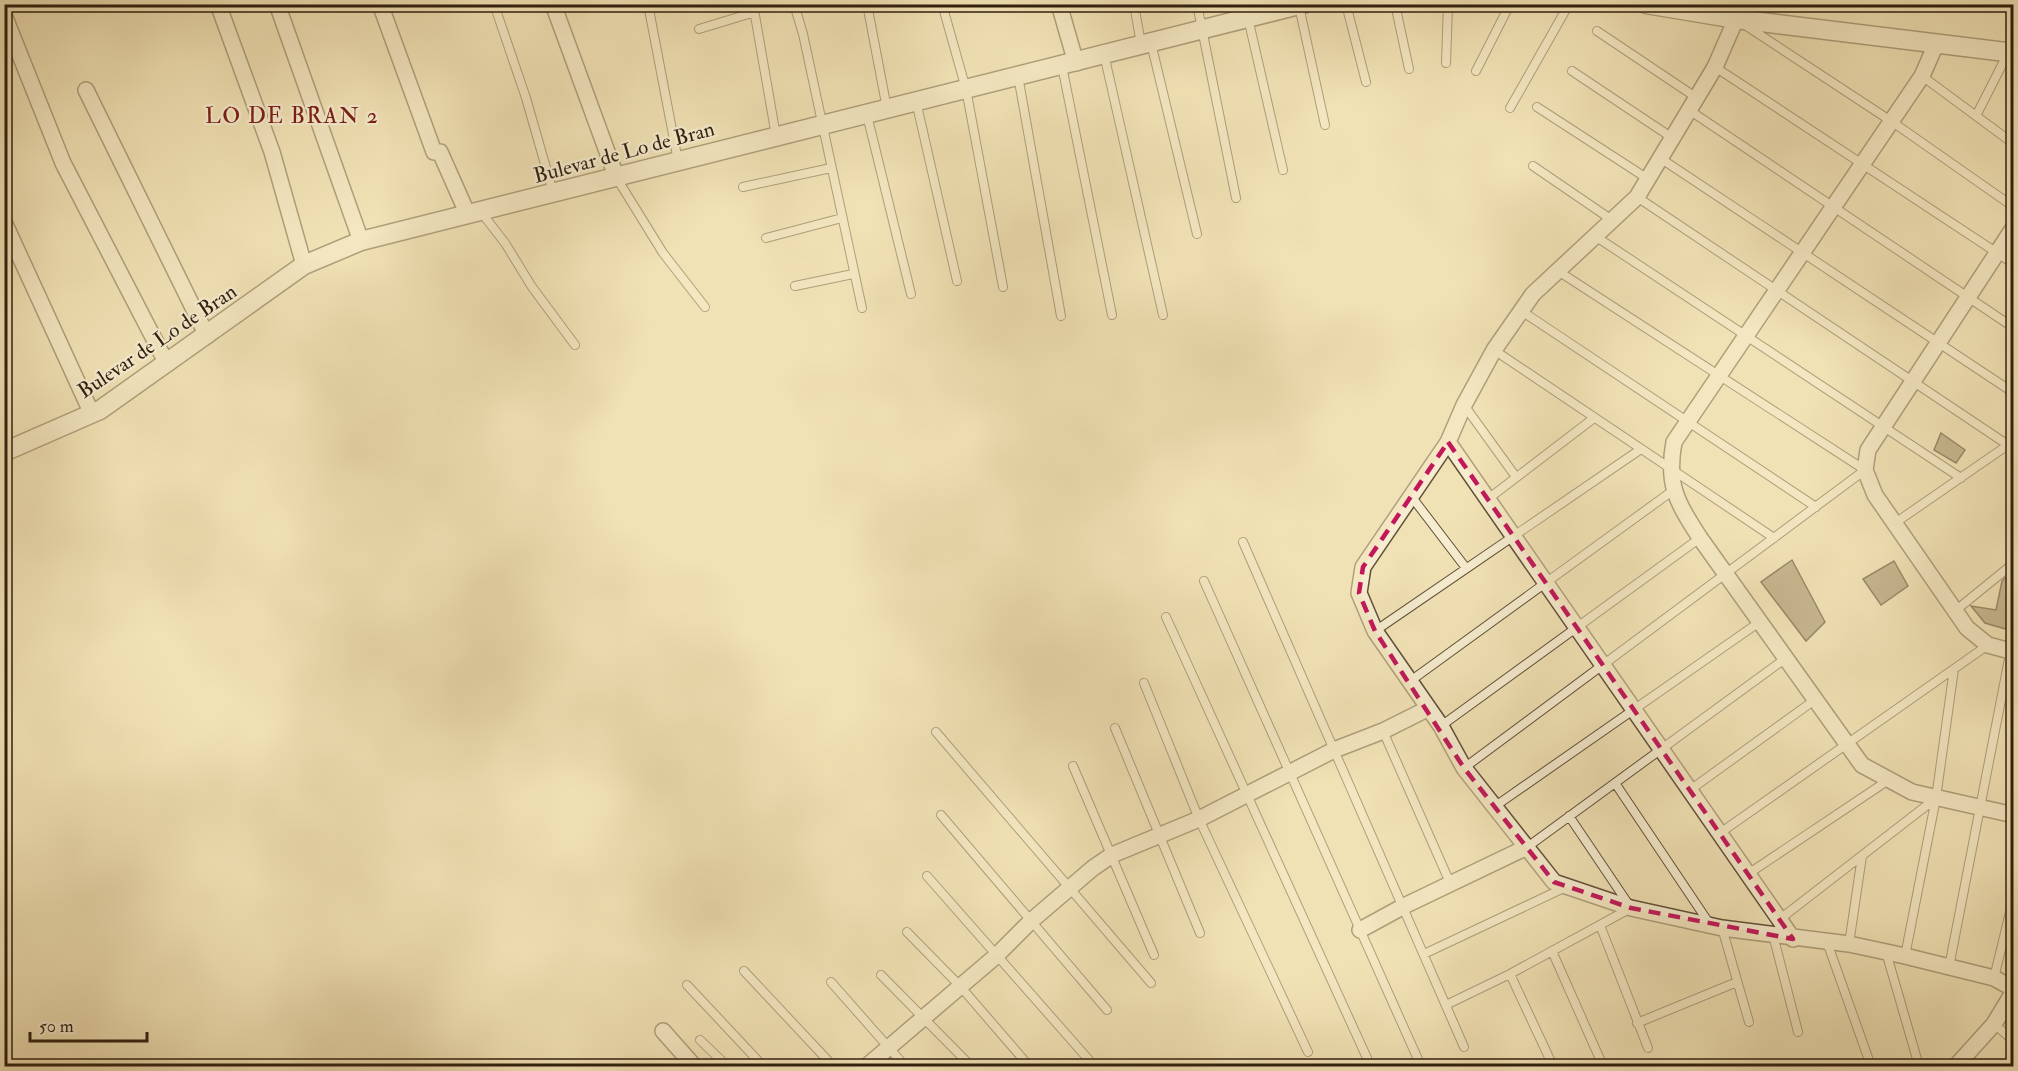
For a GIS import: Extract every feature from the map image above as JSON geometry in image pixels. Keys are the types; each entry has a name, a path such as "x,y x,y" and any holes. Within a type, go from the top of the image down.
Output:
{"street":[{"path":"218,4 272,152 304,265"},
{"path":"277,4 361,241"},
{"path":"380,4 434,152 440,152 475,213"},
{"path":"553,4 616,176"},
{"path":"1059,4 1069,64"},
{"path":"1646,4 1695,9 1736,19 2011,53"},
{"name":"Bulevar de Lo de Bran","path":"4,452 92,414 207,336 304,265 361,241 554,195 616,176 1301,5"},
{"path":"4,15 63,163 167,364"},
{"path":"1736,19 1715,67 1637,197 1558,270 1520,310 1494,350 1464,405 1448,442 1363,567 1359,593 1375,631 1441,726 1464,768 1554,882 1631,908 1715,926 1793,939 1849,944 1994,978 2013,990 1994,1024 1962,1064"},
{"path":"1936,44 1922,76 1674,442 1669,468 1678,505 1862,765 1912,792 2013,815"},
{"path":"86,90 207,336"},
{"path":"4,222 92,414"},
{"path":"2012,652 1988,645 1967,628 1875,495 1865,470 1868,450 2013,227"},
{"path":"1448,442 1793,939"},
{"path":"867,1066 996,956 1031,921 1112,855 1199,819 1334,750 1383,731 1427,709"},
{"path":"1360,930 1404,906 1526,848"},
{"path":"663,1031 694,1066"}],"lane":[{"path":"494,4 526,98 554,195"},
{"path":"648,4 678,161"},
{"path":"794,4 803,34 820,125 862,308"},
{"path":"867,4 887,109"},
{"path":"942,4 966,89 1003,287"},
{"path":"1134,4 1197,234"},
{"path":"1197,4 1236,198"},
{"path":"1346,4 1366,82"},
{"path":"1395,4 1409,69"},
{"path":"1446,63 1448,4"},
{"path":"1476,71 1510,4"},
{"path":"1510,108 1569,4"},
{"path":"1301,5 1325,125"},
{"path":"699,29 754,8 776,137"},
{"path":"1248,18 1283,170"},
{"path":"1736,19 1891,121 2013,207"},
{"path":"1597,31 1833,207 2013,328"},
{"path":"1976,116 2011,53"},
{"path":"1104,54 1163,315"},
{"path":"1069,64 1112,315"},
{"path":"1715,67 2013,264"},
{"path":"1572,71 1671,137"},
{"path":"1017,76 1061,316"},
{"path":"1922,76 2013,144"},
{"path":"916,101 957,281"},
{"path":"1537,107 1648,179"},
{"path":"866,114 911,294"},
{"path":"1660,158 2013,393"},
{"path":"1533,166 1612,220"},
{"path":"743,187 831,168"},
{"path":"616,176 663,252 705,307"},
{"path":"1637,197 2011,447 1895,523"},
{"path":"475,213 505,243 532,288 575,345"},
{"path":"766,238 842,218"},
{"path":"1595,236 1961,478"},
{"path":"1464,768 1865,470 1558,270"},
{"path":"795,286 854,274"},
{"path":"1520,310 1816,507"},
{"path":"1494,350 1774,538"},
{"path":"1464,405 1516,477"},
{"path":"1488,499 1594,418"},
{"path":"1375,631 1641,449"},
{"path":"1409,682 1675,489"},
{"path":"1412,496 1466,568"},
{"path":"1441,726 1700,538"},
{"path":"1243,542 1464,1047"},
{"path":"1955,611 2013,563"},
{"path":"1204,581 1421,1066"},
{"path":"1166,617 1245,795 1367,1058"},
{"path":"1494,807 1761,621"},
{"path":"1949,967 2012,652 2013,633"},
{"path":"1720,833 1988,645"},
{"path":"1526,848 1786,658"},
{"path":"1905,956 1936,798 1954,669"},
{"path":"1144,683 1199,819 1308,1052"},
{"path":"1690,790 1816,699"},
{"path":"1115,728 1200,933"},
{"path":"1383,731 1451,885"},
{"path":"936,732 1151,983"},
{"path":"1073,766 1154,955"},
{"path":"1748,874 1887,780"},
{"path":"1615,783 1715,926 1737,982 1749,1022"},
{"path":"1780,919 1936,798"},
{"path":"941,814 1107,1010"},
{"path":"1446,1005 1510,974 1631,908 1569,816"},
{"path":"1849,944 1862,856"},
{"path":"927,876 1089,1060"},
{"path":"1424,954 1568,887"},
{"path":"1994,978 2013,896"},
{"path":"1600,925 1648,1048"},
{"path":"907,932 960,986 1029,1066"},
{"path":"1773,935 1798,1032"},
{"path":"1827,942 1871,1066"},
{"path":"1551,951 1603,1066"},
{"path":"1886,952 1919,1066"},
{"path":"744,971 833,1066"},
{"path":"1510,974 1553,1066"},
{"path":"881,975 971,1066"},
{"path":"831,982 905,1066"},
{"path":"1638,1023 1737,982"},
{"path":"687,985 763,1066"},
{"path":"1994,1024 2013,1041"},
{"path":"700,1040 727,1066"}],"highlighted area":[{"path":"1448,442 1793,939 1631,908 1554,882 1464,768 1375,631 1359,593 1363,567"}],"building":[{"path":"1941,433 1965,450 1956,463 1934,450"},
{"path":"1792,560 1825,622 1806,641 1761,582"},
{"path":"1894,561 1908,586 1881,605 1863,579"},
{"path":"2005,578 2013,579 2008,613 2013,614 2009,630 1985,623 1971,606 1996,610 2002,581"}],"district":[{"name":"LO DE BRAN 2","path":"292,115"}]}
